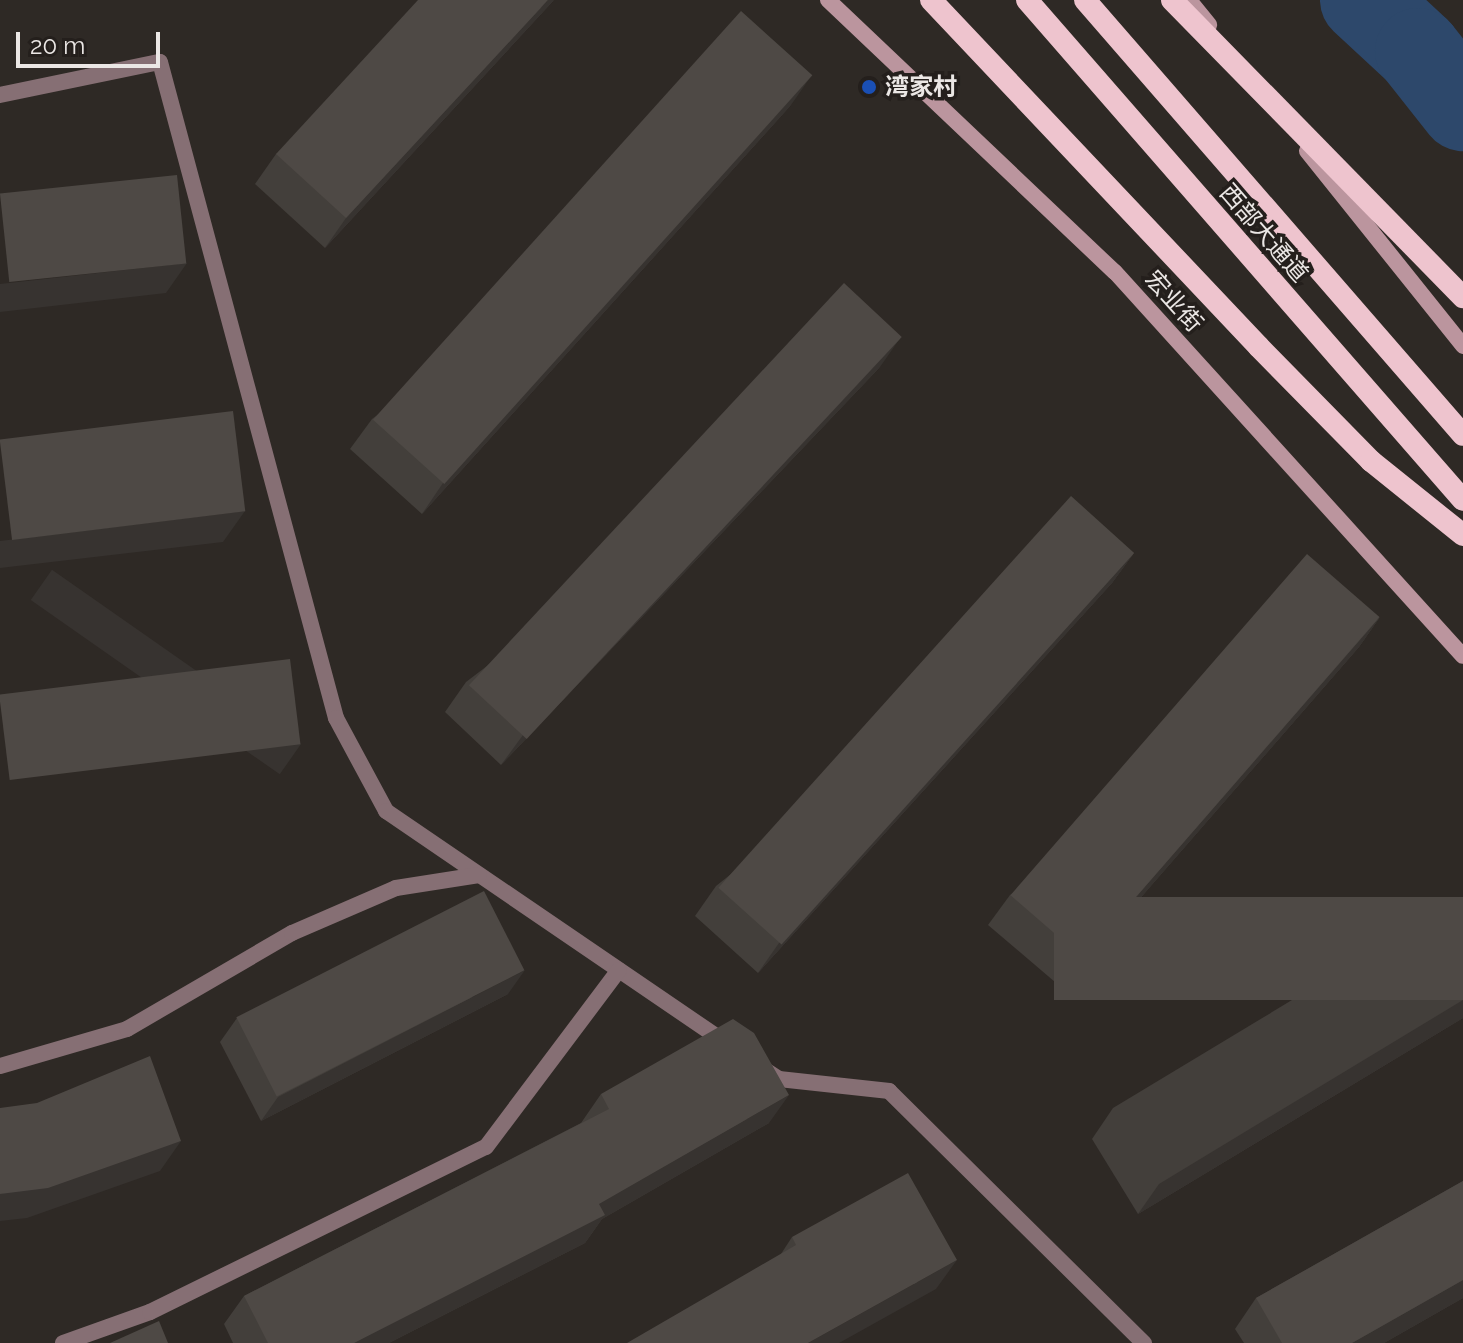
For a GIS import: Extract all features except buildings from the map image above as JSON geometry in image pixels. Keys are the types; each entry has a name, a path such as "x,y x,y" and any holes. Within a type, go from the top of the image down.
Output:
{"highway":[{"path":"931,0 1361,451 1463,535"},
{"name":"西部大通道","path":"1027,0 1463,500"},
{"name":"西部大通道","path":"1085,0 1463,435"},
{"path":"1172,0 1463,297"}],"main road":[{"name":"宏业街","path":"828,0 1115,272 1463,656"},
{"path":"1189,0 1463,346"}],"street":[{"path":"0,95 160,62 336,718 386,811 779,1079 889,1091 1144,1343"},
{"path":"0,1066 127,1029 292,933 396,888 479,875"},
{"path":"63,1343 150,1312 486,1147 619,970"},
{"path":"150,1312 160,1333"}],"waterway":[{"path":"1363,0 1418,51 1463,108"}],"place":[{"name":"湾家村","path":"869,87"}]}
